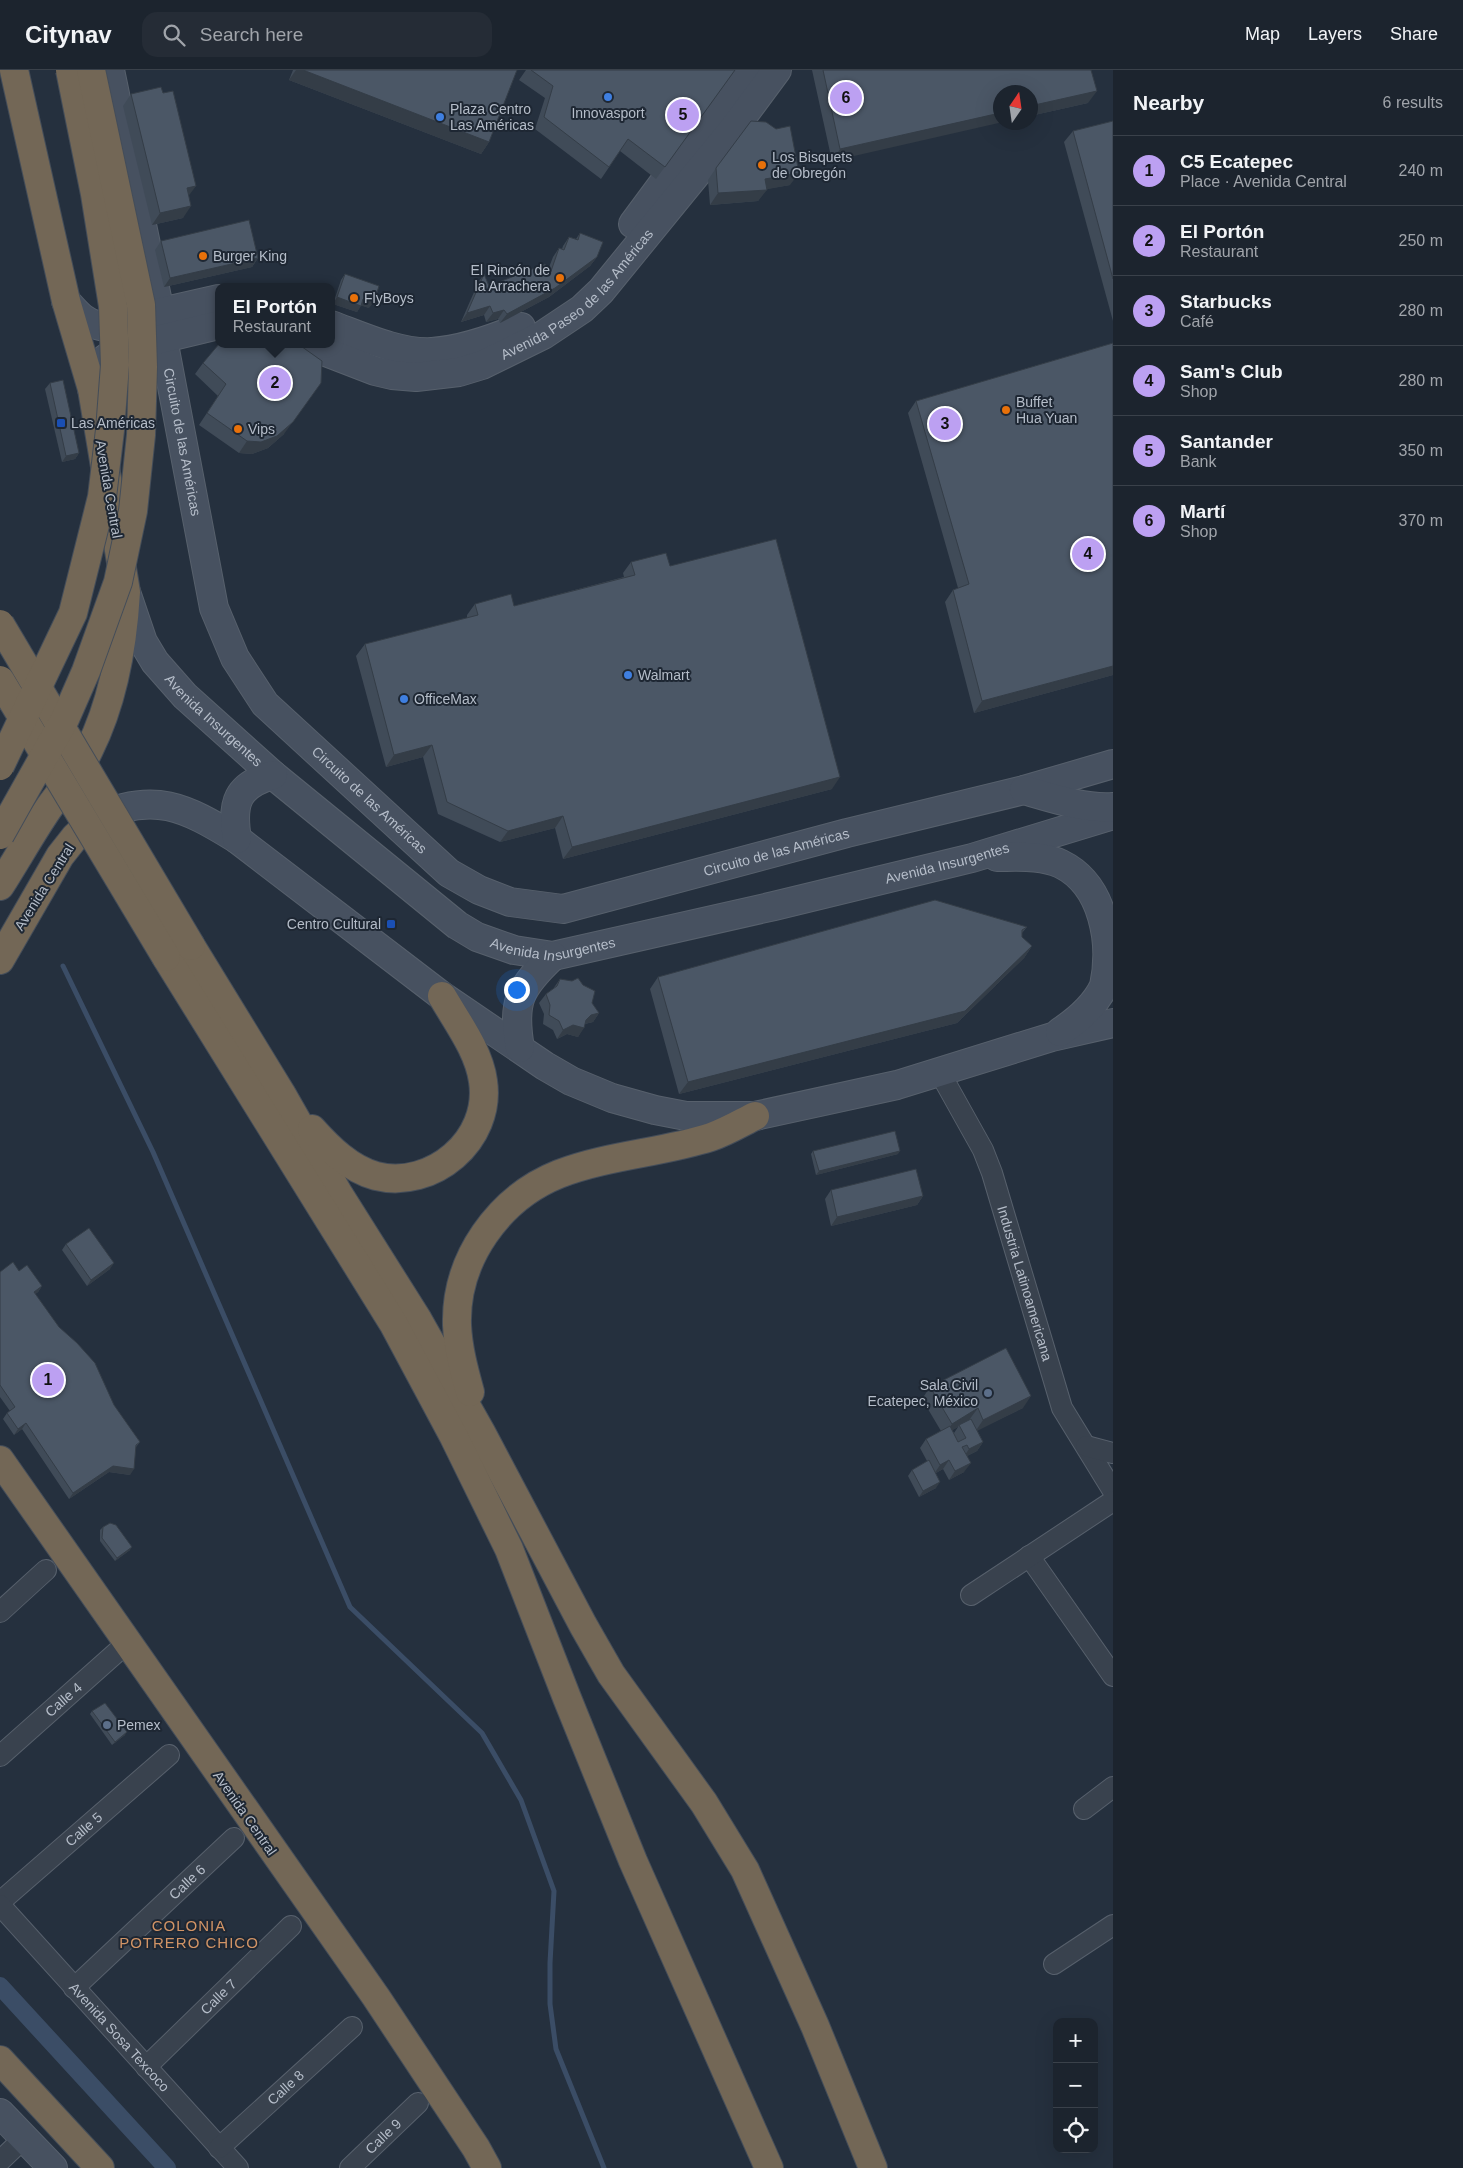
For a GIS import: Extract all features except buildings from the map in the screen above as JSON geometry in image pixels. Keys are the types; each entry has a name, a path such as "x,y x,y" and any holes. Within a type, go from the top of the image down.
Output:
{"highway":[{"name":"Avenida Central","path":"0,886 48,809 69,783 90,749 110,695 124,625 126,592 92,389 66,300 14,70"},
{"path":"0,766 73,613 102,497 110,430 115,365 113,306 95,194 70,70"},
{"path":"0,834 65,719 86,670 118,582 133,511 141,434 143,367 141,305 91,70"},
{"path":"0,624 191,946 281,1093 338,1193 418,1320 482,1432 582,1624 612,1674 704,1803 746,1870 815,2026 872,2168"},
{"path":"0,680 166,957 393,1323 454,1437 509,1549 633,1861 769,2168"},
{"path":"0,930 35,869 53,844 66,821 69,783"},
{"name":"Avenida Central","path":"0,960 60,856 75,837 95,818"},
{"path":"66,821 95,818"},
{"path":"281,1093 327,1146 359,1169 375,1176 411,1177 432,1171 448,1162 462,1149 473,1134 483,1102 484,1082 480,1066 442,996"},
{"path":"482,1432 462,1361 457,1324 466,1271 478,1244 498,1215 526,1191 559,1174 711,1137 756,1116"},
{"name":"Avenida Central","path":"0,1460 376,1997 488,2168"},
{"path":"0,2060 100,2168"}],"main road":[{"name":"Circuito de las Américas","path":"110,70 160,312 163,339 214,608 235,658 266,704 449,873 479,890 510,902 563,909 847,833 1024,790 1113,764"},
{"name":"Avenida Paseo de las Américas","path":"335,326 384,344 431,352 471,345 499,336 557,309 581,290 599,270 745,87 777,70"},
{"name":"Avenida Paseo de las Américas","path":"315,348 375,371 416,377 459,372 482,364 543,335 582,309 602,291 745,87"},
{"path":"66,300 91,325 100,326 215,300"},
{"path":"92,389 97,372 105,359 120,349 215,326"},
{"name":"Avenida Insurgentes","path":"126,592 143,642 155,662 185,696 273,775 457,925 477,937 514,950 552,956 972,858 1113,816"},
{"path":"237,839 234,824 239,798 245,788 255,780 273,775"},
{"path":"1024,790 1102,808 1113,807"},
{"path":"95,818 117,808 161,804 209,821 237,839 442,996 545,1066 571,1081 612,1098 686,1116 756,1116 897,1085 1052,1037 1113,1023"},
{"path":"972,858 1030,857 1060,864 1079,875 1103,907 1112,946 1111,967 1104,987 1093,1004 1077,1020 1052,1037"},
{"path":"520,1048 516,1023 520,995 533,975 552,956"},
{"path":"0,2113 53,2168"}],"street":[{"name":"Industria Latinoamericana","path":"940,1073 988,1162 1062,1408 1113,1491"},
{"path":"1086,1446 1113,1452"},
{"path":"971,1595 1113,1500"},
{"path":"1029,1556 1113,1676"},
{"path":"0,1612 46,1570"},
{"name":"Calle 4","path":"0,1756 127,1642"},
{"name":"Calle 5","path":"0,1904 169,1755"},
{"path":"1084,1808 1113,1787"},
{"name":"Calle 6","path":"74,1988 234,1838"},
{"name":"Avenida Sosa Texcoco","path":"0,1904 238,2168"},
{"path":"1054,1964 1113,1925"},
{"name":"Calle 7","path":"146,2066 291,1926"},
{"name":"Calle 8","path":"219,2148 352,2027"},
{"name":"Calle 9","path":"350,2168 418,2103"},
{"path":"0,2161 24,2138"}],"waterway":[{"path":"63,966 153,1152 350,1607 482,1733 521,1800 554,1891 550,2004 556,2049 604,2168"},
{"path":"0,1986 167,2168"}],"place":[{"name":"Innovasport","path":"608,97"},
{"name":"Martí","path":"846,98"},
{"name":"Santander","path":"683,115"},
{"name":"Plaza Centro Las Américas","path":"440,117"},
{"name":"Los Bisquets de Obregón","path":"762,165"},
{"name":"Burger King","path":"203,256"},
{"name":"El Rincón de la Arrachera","path":"560,278"},
{"name":"FlyBoys","path":"354,298"},
{"name":"El Portón","path":"275,383"},
{"name":"Buffet Hua Yuan","path":"1006,410"},
{"name":"Las Américas","path":"61,423"},
{"name":"Starbucks","path":"945,424"},
{"name":"Vips","path":"238,429"},
{"name":"Sam's Club","path":"1088,554"},
{"name":"Walmart","path":"628,675"},
{"name":"OfficeMax","path":"404,699"},
{"name":"Centro Cultural","path":"391,924"},
{"name":"C5 Ecatepec","path":"48,1380"},
{"name":"Sala Civil Ecatepec, México","path":"988,1393"},
{"name":"Pemex","path":"107,1725"}],"district":[{"name":"COLONIA POTRERO CHICO","path":"189,1934"}]}
